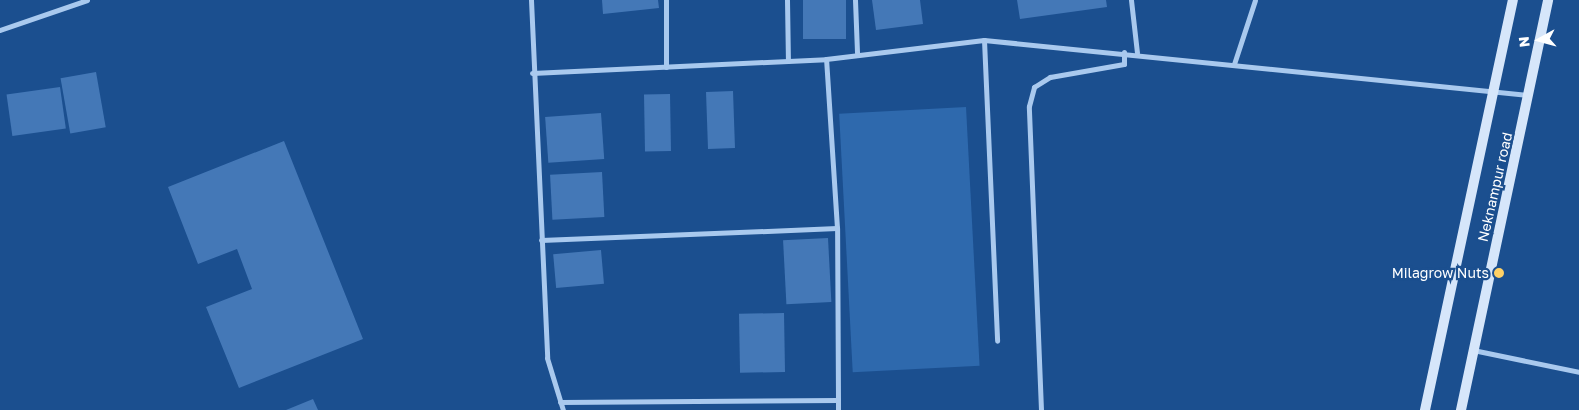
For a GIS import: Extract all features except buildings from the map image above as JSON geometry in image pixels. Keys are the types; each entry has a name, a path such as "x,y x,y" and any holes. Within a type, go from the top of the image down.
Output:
{"street":[{"path":"0,30 87,0"},
{"path":"530,0 547,358 562,410"},
{"path":"666,0 666,66"},
{"path":"788,0 788,61"},
{"path":"855,0 858,53"},
{"path":"1131,0 1138,53"},
{"path":"1234,64 1255,0"},
{"name":"Neknampur road","path":"1425,410 1513,0"},
{"name":"Neknampur road","path":"1460,410 1530,95 1548,0"},
{"path":"532,73 826,59 858,53 984,40 1138,53 1530,95"},
{"path":"984,40 997,341"},
{"path":"1041,410 1030,106 1034,87 1050,77 1124,64 1124,52"},
{"path":"826,59 837,228 838,410"},
{"path":"540,240 837,228"},
{"path":"1473,350 1579,372"},
{"path":"560,402 838,400"}],"shaded area":[{"path":"966,107 980,366 853,372 839,114"}],"place":[{"name":"Milagrow Nuts","path":"1499,273"}]}
